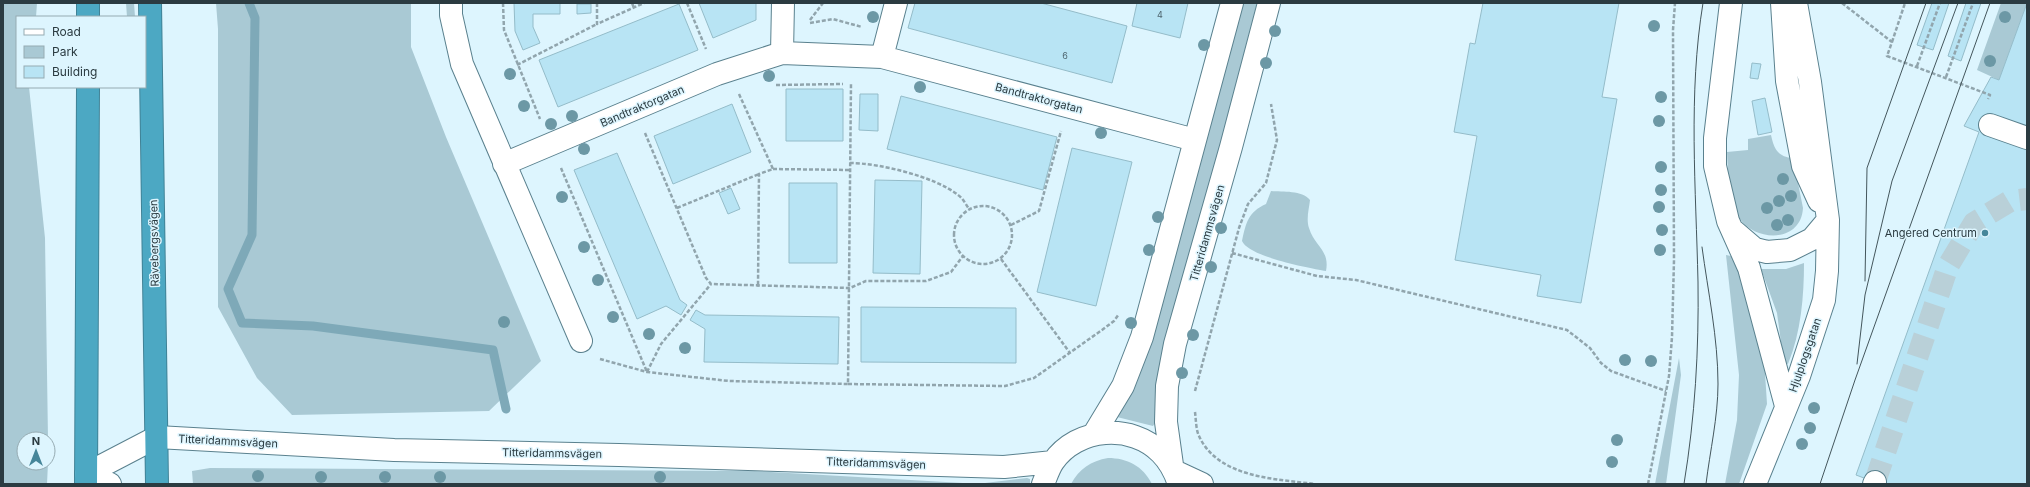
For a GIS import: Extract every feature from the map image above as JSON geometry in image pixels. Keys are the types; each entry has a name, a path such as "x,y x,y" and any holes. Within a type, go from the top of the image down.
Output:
{"highway":[{"path":"88,3 88,16"},
{"name":"Rävebergsvägen","path":"150,3 157,484"},
{"path":"86,479 88,88"}],"street":[{"path":"451,3 451,15 462,64 581,341"},
{"path":"782,53 783,3"},
{"path":"882,57 896,3"},
{"path":"1094,434 1122,386 1142,337 1232,3"},
{"name":"Titteridammsvägen","path":"1175,474 1166,422 1168,386 1175,344 1232,147 1270,3"},
{"path":"1731,3 1715,138 1715,166 1720,192 1731,229 1749,268 1786,406"},
{"path":"1731,229 1755,249 1767,252 1790,250 1812,239 1828,220 1803,166 1787,81 1782,3"},
{"name":"Hjulplogsgatan","path":"1755,484 1799,376 1824,300 1827,271 1828,220 1810,82 1796,3"},
{"name":"Bandtraktorgatan","path":"504,164 723,72 782,53 882,57 1195,140"},
{"path":"1990,126 2027,138"},
{"path":"1043,484 1053,462 1064,450 1078,440 1094,434 1112,432 1129,435 1146,441 1160,452 1175,474 1202,484"},
{"name":"Titteridammsvägen","path":"157,437 394,450 619,455 1004,468 1053,462"},
{"path":"86,479 157,437"},
{"path":"86,479 110,484"}],"path":[{"path":"503,3 504,30 517,65 647,372"},
{"path":"597,3 597,24"},
{"path":"632,3 634,8"},
{"path":"517,65 597,24 644,3"},
{"path":"688,3 772,169"},
{"path":"823,3 808,24 832,19 888,34"},
{"path":"1648,484 1669,376 1672,337 1674,260 1673,30 1675,3"},
{"path":"1842,3 1892,42"},
{"path":"1905,3 1887,56 1917,66 1982,92"},
{"path":"1917,66 1940,3"},
{"path":"1946,77 1973,3"},
{"path":"848,384 851,55"},
{"path":"775,85 858,85"},
{"path":"1195,392 1232,253 1248,204 1266,183 1277,140 1271,97"},
{"path":"635,109 706,278 712,284 758,287 850,288 866,281 926,281 951,272 963,256"},
{"path":"638,135 652,129"},
{"path":"1011,225 1040,211 1062,129 1069,131"},
{"path":"850,163 891,169 938,182 959,195 969,209"},
{"path":"561,169 568,166"},
{"path":"677,208 772,169 850,170"},
{"path":"758,287 759,174"},
{"path":"979,206 994,208 1006,216 1011,225 1013,234 1012,244 1008,252 1001,259 983,265 974,263 963,256 955,243 954,233 956,224 962,215 969,209 979,206"},
{"path":"1232,253 1317,276 1356,280 1567,330 1590,348 1601,363 1611,371 1666,391"},
{"path":"1001,259 1070,353"},
{"path":"647,372 661,344 712,284"},
{"path":"581,341 601,360 647,372 729,381 1005,386 1034,378 1114,320 1121,312"},
{"path":"1195,405 1198,435 1207,451 1225,466 1244,472 1315,484"}],"green space":[{"path":"3,3 37,3 36,16 16,16 16,88 29,88 45,238 48,431 16,431 16,471 48,471 47,484 3,484"},
{"path":"126,3 134,3 135,16 127,16"},
{"path":"216,3 411,3 411,47 446,137 541,361 489,411 292,415 257,378 218,307 218,29"},
{"path":"1241,3 1257,3 1156,390 1155,423 1153,426 1117,417"},
{"path":"2001,3 2027,3 1999,80 1977,70"},
{"path":"1771,135 1775,148 1780,154 1793,158 1803,208 1800,219 1795,228 1786,233 1777,235 1766,235 1747,227 1736,212 1729,187 1727,152 1748,150 1748,139"},
{"path":"1271,191 1297,193 1307,197 1310,200 1308,225 1326,258 1326,271 1267,257 1247,247 1242,241 1249,219 1255,211 1266,204"},
{"path":"1726,255 1731,256 1743,280 1762,345 1767,404 1739,484 1725,484 1737,420 1739,375"},
{"path":"1804,263 1799,327 1788,364 1785,363 1783,357 1777,313 1761,269 1786,269"},
{"path":"1679,358 1681,375 1666,484 1655,484"},
{"path":"1108,458 1128,461 1134,464 1144,472 1152,484 1071,484 1086,466 1096,461"},
{"path":"210,468 754,471 963,483 985,483 1027,478 1030,479 1030,484 193,484 192,471"}],"building":[{"path":"514,3 560,3 560,14 533,14 533,27 540,43 523,50 515,31"},
{"path":"699,3 756,3 756,20 713,38"},
{"path":"915,3 1041,3 1127,26 1112,83 908,28"},
{"path":"1137,3 1188,3 1180,38 1132,26"},
{"path":"1483,3 1619,3 1602,97 1617,99 1581,303 1537,296 1541,275 1455,260 1477,136 1454,132 1470,43 1475,44"},
{"path":"1932,3 1949,3 1933,50 1917,45"},
{"path":"1966,3 1981,3 1961,61 1948,56"},
{"name":"Angered Centrum","path":"2027,3 2027,484 1880,484 1856,475 1979,132 1964,126 1991,77 1999,80"},
{"path":"577,4 591,4 591,13 577,14"},
{"path":"679,4 698,50 558,107 539,60"},
{"path":"1752,63 1761,64 1758,79 1750,78"},
{"path":"786,89 843,89 843,141 786,141"},
{"path":"860,94 878,94 878,131 859,130"},
{"path":"901,96 1057,137 1043,190 887,149"},
{"path":"1765,98 1772,132 1758,135 1752,101"},
{"path":"732,104 751,152 673,184 654,136"},
{"path":"1072,148 1132,162 1096,306 1037,292"},
{"path":"617,153 680,300 687,305 681,315 666,306 637,319 574,170"},
{"path":"875,180 922,181 920,274 873,273"},
{"path":"789,183 837,183 837,263 789,263"},
{"path":"731,188 740,209 728,214 719,193"},
{"path":"861,307 1016,308 1016,363 861,362"},
{"path":"696,310 705,315 839,317 838,364 704,362 705,329 690,320"}],"waterway":[{"path":"249,3 255,18 252,235 228,289 242,323 313,326 493,350 506,409"}],"tunnel":[{"path":"1875,482 1948,266 1974,223 2010,201 2027,199"}],"tram line":[{"path":"1684,484 1694,409 1698,333 1694,107 1698,37 1703,3"},
{"path":"1865,281 1867,168 1926,3"},
{"path":"1857,364 1865,295 1892,181 1958,3"},
{"path":"1820,484 1855,380 1990,3"},
{"path":"1702,247 1715,332 1718,367 1718,396 1706,484"}],"place":[{"name":"Angered Centrum","path":"1985,233"}]}
